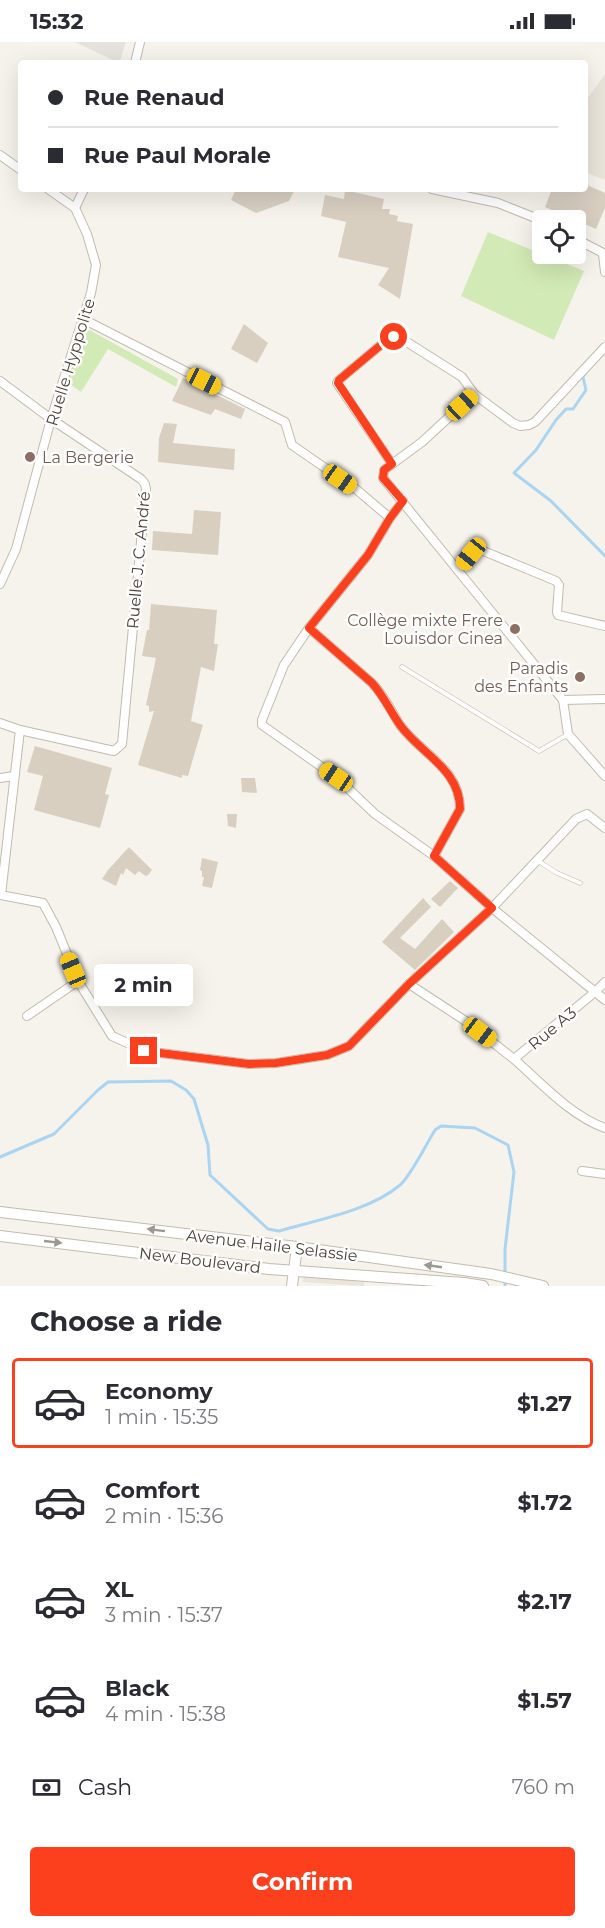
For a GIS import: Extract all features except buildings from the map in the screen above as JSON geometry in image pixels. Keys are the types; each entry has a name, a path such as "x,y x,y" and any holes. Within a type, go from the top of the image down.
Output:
{"street":[{"path":"136,60 140,42"},
{"path":"0,155 18,168"},
{"path":"52,192 75,208 83,192"},
{"path":"452,192 498,203 532,217"},
{"name":"Ruelle Hyppolite","path":"0,584 16,549 51,419 91,293 96,265 87,234 75,208"},
{"path":"586,244 604,254 605,272"},
{"path":"83,319 285,422 292,445 357,490 390,518"},
{"path":"392,464 339,387 339,380 388,339 399,337 462,377 474,394 520,426 535,422 605,347"},
{"path":"0,381 51,419"},
{"path":"474,394 422,442 384,470 383,478 563,700 568,734 605,776"},
{"name":"Ruelle J. C. André","path":"20,730 114,751 122,744 145,484 141,479 51,419"},
{"path":"403,501 368,555 309,628 284,665 262,725 336,777 375,814 434,856 492,908 605,1000"},
{"path":"458,570 471,554 481,550 556,581 559,585 558,615 605,626"},
{"path":"309,628 380,691 401,726 451,777 460,809 434,856"},
{"path":"563,700 605,699"},
{"path":"0,723 20,730 1,895 44,903 78,981 112,1036 144,1051 249,1064 276,1063 327,1055 349,1046 409,984 492,908 576,819 586,814 605,828"},
{"path":"0,778 14,776"},
{"path":"27,1016 78,981"},
{"name":"Rue A3","path":"409,984 464,1020 514,1059 605,982"},
{"path":"514,1059 589,1122 605,1128"},
{"path":"582,1171 605,1174"},
{"name":"Avenue Haile Selassie","path":"0,1212 240,1236 297,1247 491,1274 543,1286"},
{"name":"New Boulevard","path":"0,1236 294,1271"},
{"path":"292,1286 297,1247"},
{"name":"Avenue Haile Selassie","path":"294,1271 483,1286"}],"lane":[{"path":"402,667 539,751 568,734"},
{"path":"538,861 557,873 580,883"}],"shaded area":[{"path":"75,42 126,42 120,60 113,60"},
{"path":"605,74 605,180 588,173 588,98"},
{"path":"305,1276 364,1281 364,1286 302,1282"}],"green space":[{"path":"488,232 532,250 532,264 567,264 584,271 554,340 461,296"},
{"path":"84,327 178,379 176,387 108,349 81,392 67,382"}],"waterway":[{"path":"585,374 583,377 586,390 573,409 566,409 536,450 514,473 551,501 605,556"},
{"path":"0,1157 54,1134 108,1082 171,1081 186,1090 194,1099 208,1145 210,1175 268,1229 279,1231 342,1214 374,1202 404,1181 435,1130 441,1126 475,1128 508,1145 514,1172 505,1249 505,1286"}],"place":[{"name":"La Bergerie","path":"30,457"},
{"name":"Collège mixte Frere Louisdor Cinea","path":"515,629"},
{"name":"Paradis des Enfants","path":"580,677"}],"route":[{"path":"144,1051 249,1064 276,1063 327,1055 349,1046 409,984 492,908 434,856 460,809 460,803 448,772 401,726 380,691 309,628 368,555 403,501 383,478 384,470 392,464 338,383 388,339 394,337"}]}
